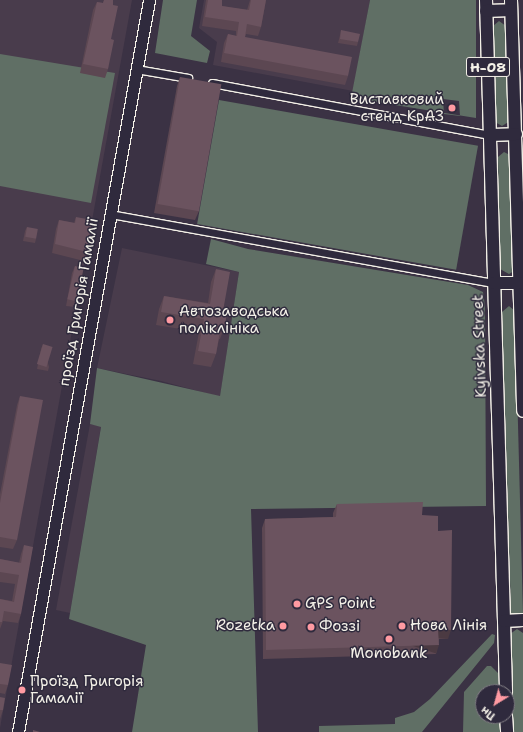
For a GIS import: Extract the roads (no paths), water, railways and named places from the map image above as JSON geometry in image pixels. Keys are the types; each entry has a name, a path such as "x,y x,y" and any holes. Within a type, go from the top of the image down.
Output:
{"main road":[{"path":"486,5 511,5"},
{"name":"Kyivska Street","path":"486,5 491,135 506,684"},
{"name":"Н-08","path":"511,5 523,411"},
{"path":"491,135 516,134"},
{"path":"494,282 519,283"},
{"path":"504,621 523,620"}],"street":[{"path":"110,214 149,0"},
{"path":"136,69 491,135"},
{"name":"проїзд Григорія Гамалії","path":"18,732 110,214 494,282"}],"place":[{"name":"Виставковий стенд КрАЗ","path":"452,108"},
{"name":"Автозаводська поліклініка","path":"170,320"},
{"name":"GPS Point","path":"297,604"},
{"name":"Rozetka","path":"283,626"},
{"name":"Нова Лінія","path":"402,626"},
{"name":"Фоззі","path":"311,627"},
{"name":"Monobank","path":"389,639"},
{"name":"Проїзд Григорія Гамалії","path":"22,690"}]}
